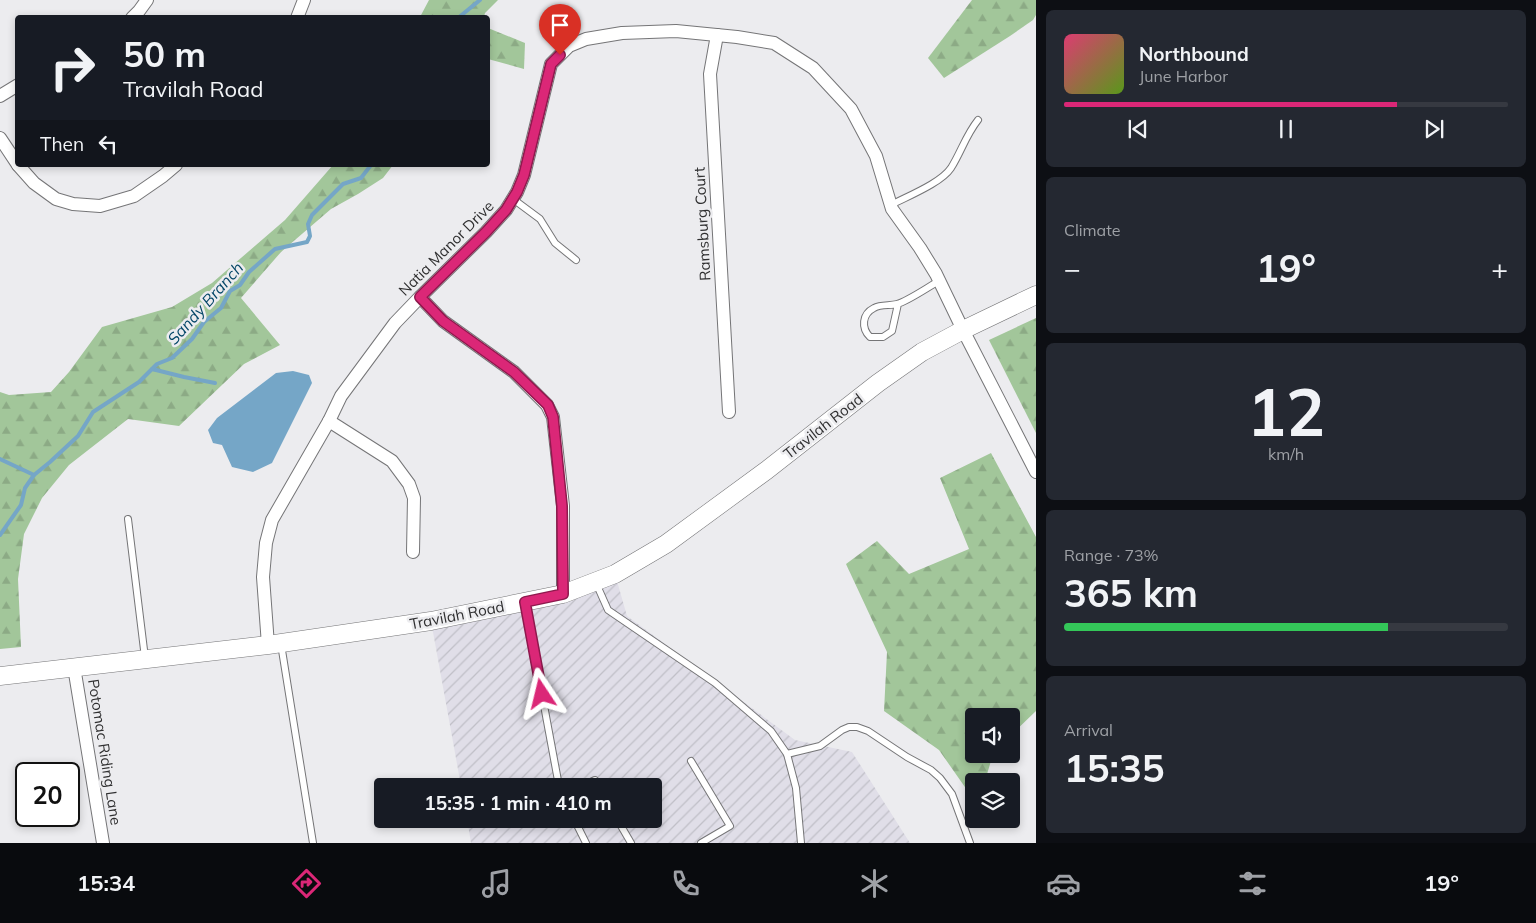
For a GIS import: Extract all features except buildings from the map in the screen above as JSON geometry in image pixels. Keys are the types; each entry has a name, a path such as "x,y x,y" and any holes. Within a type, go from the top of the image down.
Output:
{"main road":[{"name":"Travilah Road","path":"0,676 274,644 431,621 563,594 596,582 615,574 666,544 767,470 878,383 922,352 962,330 1036,295"}],"street":[{"path":"135,15 147,0"},
{"path":"299,15 304,0"},
{"name":"Natia Manor Drive","path":"274,644 263,577 266,543 272,520 329,421 341,396 395,323 506,210 524,175 551,64 570,46 586,39 622,33 676,31 717,35 774,43 814,68 851,109 876,156 891,205 920,248 939,281 962,330 1036,472"},
{"name":"Ramsburg Court","path":"717,35 710,74 729,412"},
{"path":"0,96 15,87"},
{"path":"0,138 15,160"},
{"path":"20,167 34,183 56,199 73,204 100,206 134,196 174,167"},
{"path":"420,297 443,321 514,372 548,405 553,417 562,506 563,594"},
{"path":"329,421 392,460 410,484 414,498 413,552"},
{"name":"Potomac Riding Lane","path":"74,667 103,843"}],"lane":[{"path":"891,205 947,174 968,133 978,120"},
{"path":"513,199 540,219 555,244 576,260"},
{"path":"898,304 892,331 883,338 870,337 866,333 864,326 864,318 868,312 874,308 898,304 939,281"},
{"path":"128,519 145,659"},
{"path":"596,582 608,610 714,683 771,731 787,754 796,788 801,843"},
{"path":"525,602 558,778"},
{"path":"274,644 313,843"},
{"path":"787,754 820,746 849,727 857,727 868,732 931,770 940,778 952,794 970,843"},
{"path":"691,761 730,826 700,843"},
{"path":"578,828 586,843"},
{"path":"622,828 631,843"}],"shaded area":[{"path":"615,574 627,616 795,740 852,752 910,843 471,843 468,828 662,828 662,778 460,778 431,621"}],"green space":[{"path":"429,0 498,0 484,15 421,15"},
{"path":"972,0 1036,0 1036,15 1033,20 1010,36 944,78 928,58"},
{"path":"490,29 525,43 524,69 490,60"},
{"path":"331,167 391,167 383,178 331,209 281,252 241,298 280,345 244,364 179,426 128,419 69,465 42,498 24,534 18,579 21,647 0,649 0,392 9,395 51,392 69,372 102,327 172,307 212,283 285,220"},
{"path":"1036,318 1036,433 989,340"},
{"path":"991,453 1036,537 1036,711 1020,726 1020,708 965,708 965,763 990,763 987,773 965,773 965,787 939,750 884,711 887,652 846,564 877,541 909,574 969,549 940,478"}],"water":[{"path":"293,371 309,375 312,383 272,463 253,472 232,467 222,445 213,443 208,430 217,418 276,373"}],"waterway":[{"name":"Sandy Branch","path":"462,15 480,0"},
{"name":"Sandy Branch","path":"0,535 21,505 25,488 34,475 78,436 93,412 139,382 157,364 172,358 192,339 204,322 221,308 230,291 240,285 249,272 275,249 307,242 310,236 308,224 312,215 343,184 361,178 369,167"},
{"path":"152,369 215,383"},
{"path":"0,459 34,475"}],"route":[{"path":"542,694 525,602 563,594 562,506 553,417 548,405 514,372 443,321 420,297 486,232 506,210 517,192 524,175 551,64 560,55"}]}
